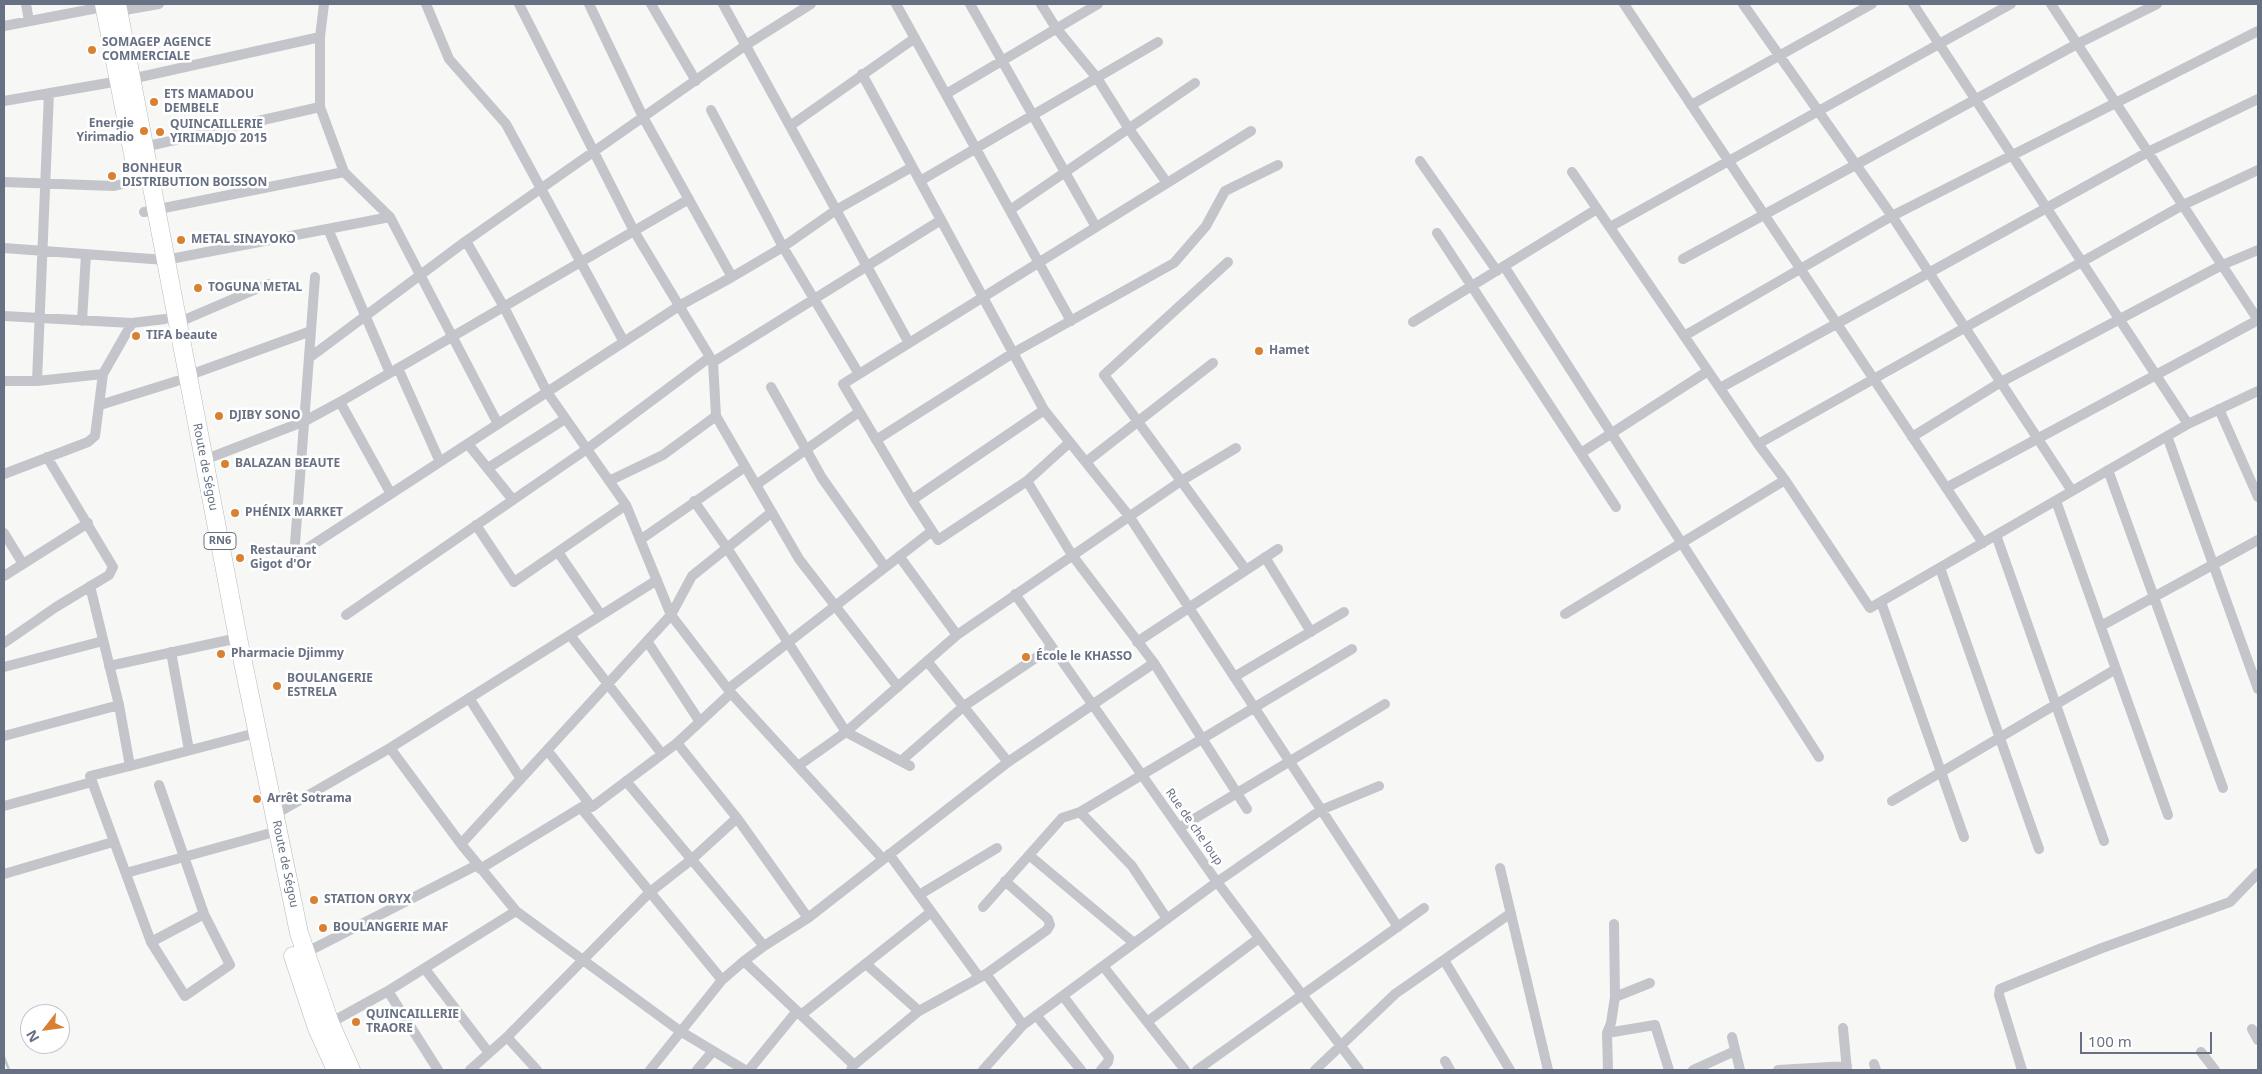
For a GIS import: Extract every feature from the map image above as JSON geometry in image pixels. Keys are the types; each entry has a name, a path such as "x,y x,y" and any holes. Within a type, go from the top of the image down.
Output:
{"highway":[{"name":"Route de Ségou","path":"113,6 159,260 233,639 305,953 330,1023 350,1070"},
{"name":"Route de Ségou","path":"125,80 144,147 144,179"},
{"name":"Route de Ségou","path":"182,378 204,460 248,734 288,938 317,1028 336,1070"}],"street":[{"path":"26,4 29,21"},
{"path":"4,26 113,6 159,4"},
{"path":"324,4 320,37 320,107 344,172 390,217 498,424"},
{"path":"426,4 450,59 506,124 624,342"},
{"path":"519,4 634,231 712,360 716,416 799,559 898,687"},
{"path":"589,4 643,117 732,277"},
{"path":"651,4 696,81"},
{"path":"723,4 908,343"},
{"path":"309,358 466,241 696,81 797,8 811,4"},
{"path":"896,4 1071,321"},
{"path":"970,4 1096,227"},
{"path":"1041,4 1056,28 1097,78 1128,129 1166,183"},
{"path":"946,94 1098,4"},
{"path":"1624,4 1983,543"},
{"path":"1743,4 1892,216 2072,491"},
{"path":"1691,105 1872,4"},
{"path":"1913,4 2188,424"},
{"path":"1610,228 2011,4"},
{"path":"1946,488 2258,320 2051,4"},
{"path":"1683,259 2077,44 2157,4"},
{"path":"1684,336 1892,216 2258,31"},
{"path":"4,101 125,80 320,37"},
{"path":"790,126 915,38"},
{"path":"920,181 1158,42"},
{"path":"862,74 1044,410 1129,516 1398,927"},
{"path":"1010,210 1195,83"},
{"path":"37,381 49,92"},
{"path":"1720,388 2148,152 2258,98"},
{"path":"144,147 320,107"},
{"path":"711,110 783,247 859,374"},
{"path":"1070,442 1027,481 938,540 843,384 982,296 1251,131"},
{"path":"1420,161 1501,268 1611,433 1819,757"},
{"path":"876,440 1013,353 1174,263 1206,226 1225,191 1278,165"},
{"path":"315,277 294,557 679,306 783,247 836,210 912,167"},
{"path":"1758,444 2183,205 2258,170"},
{"path":"150,210 344,172"},
{"path":"1572,172 1758,444 1785,480 1870,608 2188,424 2258,391"},
{"path":"4,182 114,186 144,179"},
{"path":"204,460 304,421 340,402 689,199"},
{"path":"1413,322 1597,209"},
{"path":"4,248 159,260 390,217"},
{"path":"346,615 587,450 712,360 815,299 941,220"},
{"path":"328,229 365,318 394,370 440,462"},
{"path":"1437,233 1616,507"},
{"path":"466,241 504,307 547,392 626,505 671,615 730,691 798,766 886,857 919,895 1023,1025"},
{"path":"1912,437 2001,382 2222,265 2258,250"},
{"path":"82,321 86,254"},
{"path":"1228,262 1104,376 1246,570"},
{"path":"4,316 132,324 171,321 268,284"},
{"path":"4,474 88,442 95,436 103,374 132,324"},
{"path":"100,405 311,332"},
{"path":"1086,462 1213,363"},
{"path":"1581,453 1708,371"},
{"path":"4,381 37,381 103,374"},
{"path":"771,387 822,478 885,567"},
{"path":"340,402 391,494"},
{"path":"2219,409 2258,497"},
{"path":"912,500 1044,410"},
{"path":"756,485 859,412"},
{"path":"609,481 663,455 716,416"},
{"path":"488,468 565,418"},
{"path":"2167,436 2258,689"},
{"path":"468,444 513,500"},
{"path":"798,766 846,732 957,635 1181,481 1236,448"},
{"path":"4,643 56,607 109,574 113,567 48,457"},
{"path":"640,540 745,467"},
{"path":"2108,470 2223,788"},
{"path":"1565,614 1785,480"},
{"path":"1027,481 1072,555 1154,663 1247,809"},
{"path":"694,501 727,548 846,732 905,764 964,706 1052,647"},
{"path":"2056,501 2168,815"},
{"path":"476,525 514,582 626,505"},
{"path":"461,844 671,615 692,576 772,512"},
{"path":"4,576 88,523"},
{"path":"305,953 478,867 585,806 592,808 677,743 730,691 787,642 932,531"},
{"path":"4,533 23,564"},
{"path":"1996,535 2104,841"},
{"path":"2101,626 2258,540"},
{"path":"1137,642 1278,549"},
{"path":"558,552 601,615"},
{"path":"899,556 957,635"},
{"path":"1265,557 1310,632"},
{"path":"1940,568 2039,849"},
{"path":"274,815 390,748 657,580"},
{"path":"90,586 119,705 130,766"},
{"name":"Rue de che loup","path":"1015,594 1217,882 1359,1070"},
{"path":"1881,602 1964,837"},
{"path":"1234,677 1344,612"},
{"path":"570,635 662,754"},
{"path":"109,666 233,639"},
{"path":"647,641 700,722"},
{"path":"4,666 103,642"},
{"path":"983,907 1062,818 1080,812 1352,649"},
{"path":"171,652 189,750"},
{"path":"927,661 1008,762"},
{"path":"650,1070 722,980 744,962 764,946 808,918 1008,762 1154,663"},
{"path":"1892,802 2116,669"},
{"path":"469,698 521,779"},
{"path":"1179,828 1289,760 1385,704"},
{"path":"4,736 119,705"},
{"path":"159,785 204,914 230,965 185,996 151,942 90,776 248,734"},
{"path":"677,743 737,818 808,918"},
{"path":"390,748 478,867 516,911 680,1031 747,1070 799,1013 932,912"},
{"path":"547,750 585,806 650,892 722,980"},
{"path":"626,781 690,860 764,946"},
{"path":"4,806 92,782"},
{"path":"983,1070 1023,1025 1217,882 1321,810 1379,786"},
{"path":"1080,812 1132,866 1168,919"},
{"path":"470,1070 507,1037 650,892 690,860 737,818"},
{"path":"126,873 267,834"},
{"path":"4,874 114,842"},
{"path":"919,895 997,848"},
{"path":"1029,855 1134,943"},
{"path":"1500,868 1548,1070"},
{"path":"2022,1070 1999,995 2000,989 2093,952 2230,902 2258,872"},
{"path":"744,962 799,1013 853,1068 919,1011 982,975 1047,930 1050,925 1048,920 1005,881"},
{"path":"1197,1070 1424,908"},
{"path":"330,1023 425,969 516,911"},
{"path":"1315,1070 1395,994 1511,913"},
{"path":"151,942 204,914"},
{"path":"1608,1070 1607,1033 1615,998 1614,924"},
{"path":"1147,1022 1259,938"},
{"path":"1444,960 1510,1070"},
{"path":"866,964 919,1011"},
{"path":"1103,966 1185,1070"},
{"path":"425,969 489,1053"},
{"path":"1615,998 1650,983"},
{"path":"388,991 438,1070"},
{"path":"1063,996 1109,1057 1108,1062 1100,1070"},
{"path":"1036,1015 1080,1070"},
{"path":"1607,1033 1655,1025 1669,1070"},
{"path":"1778,1070 1847,1068 1843,1028"},
{"path":"2252,1029 2258,1040"},
{"path":"507,1037 537,1070"},
{"path":"1732,1037 1740,1070"},
{"path":"697,1070 713,1051"},
{"path":"1693,1070 1734,1051"},
{"path":"2201,1052 2215,1070"}],"waterway":[{"path":"4,1057 9,1070"}],"place":[{"name":"SOMAGEP AGENCE COMMERCIALE","path":"92,50"},
{"name":"ETS MAMADOU DEMBELE","path":"154,102"},
{"name":"Energie Yirimadio","path":"144,131"},
{"name":"QUINCAILLERIE YIRIMADJO 2015","path":"160,132"},
{"name":"BONHEUR DISTRIBUTION BOISSON","path":"112,176"},
{"name":"METAL SINAYOKO","path":"181,240"},
{"name":"TOGUNA METAL","path":"198,288"},
{"name":"TIFA beaute","path":"136,336"},
{"name":"Hamet","path":"1259,351"},
{"name":"DJIBY SONO","path":"219,416"},
{"name":"BALAZAN BEAUTE","path":"225,464"},
{"name":"PHÉNIX MARKET","path":"235,513"},
{"name":"Restaurant Gigot d'Or","path":"240,558"},
{"name":"Pharmacie Djimmy","path":"221,654"},
{"name":"École le KHASSO","path":"1026,657"},
{"name":"BOULANGERIE ESTRELA","path":"277,686"},
{"name":"Arrêt Sotrama","path":"257,799"},
{"name":"STATION ORYX","path":"314,900"},
{"name":"BOULANGERIE MAF","path":"323,928"},
{"name":"QUINCAILLERIE TRAORE","path":"356,1022"}]}
